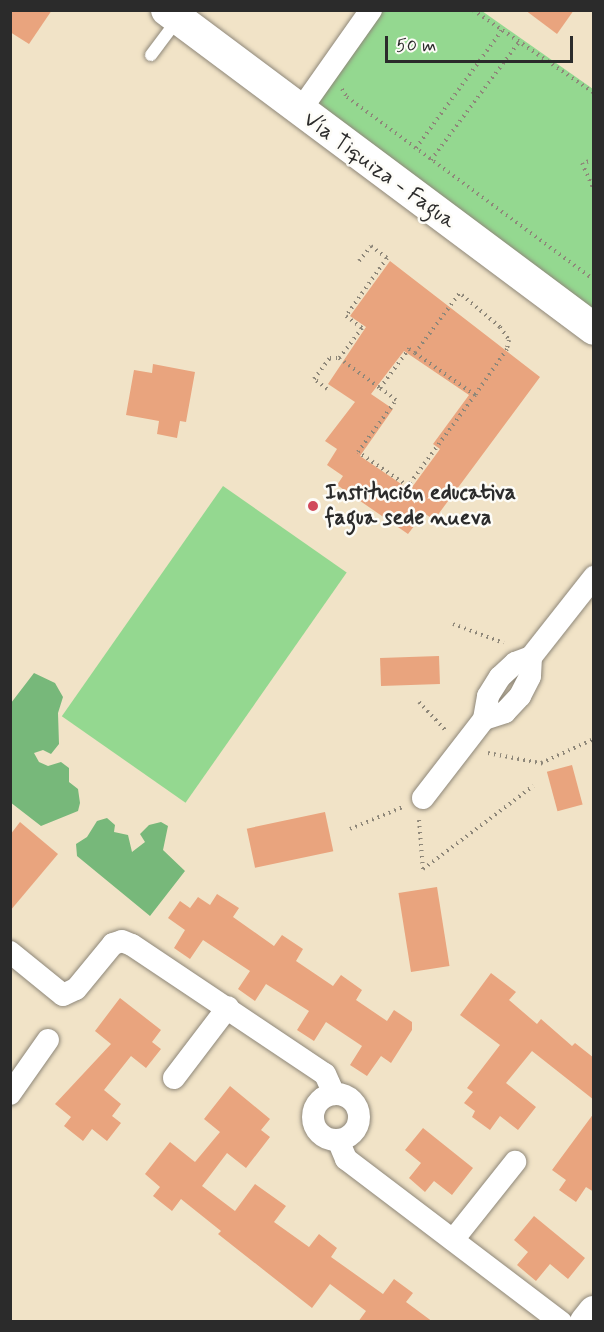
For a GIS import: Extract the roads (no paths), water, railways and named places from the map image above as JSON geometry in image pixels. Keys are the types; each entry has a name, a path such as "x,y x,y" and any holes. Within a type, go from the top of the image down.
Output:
{"street":[{"path":"299,112 371,10"},
{"name":"Vía Tiquiza - Fagua","path":"172,15 299,112 594,329"},
{"path":"420,800 484,719 488,696 500,677 515,663 531,657 594,577"},
{"path":"10,952 63,995 76,988 113,944 122,941 228,1007 326,1074 334,1094 315,1107 314,1123 323,1136 338,1140 346,1159 561,1322"},
{"path":"174,1078 228,1007"},
{"path":"10,1094 48,1040"},
{"path":"453,1240 515,1162"},
{"path":"586,1322 594,1312"}],"lane":[{"path":"151,55 172,15"}],"place":[{"name":"Institución educativa fagua sede nueva","path":"313,506"}]}
